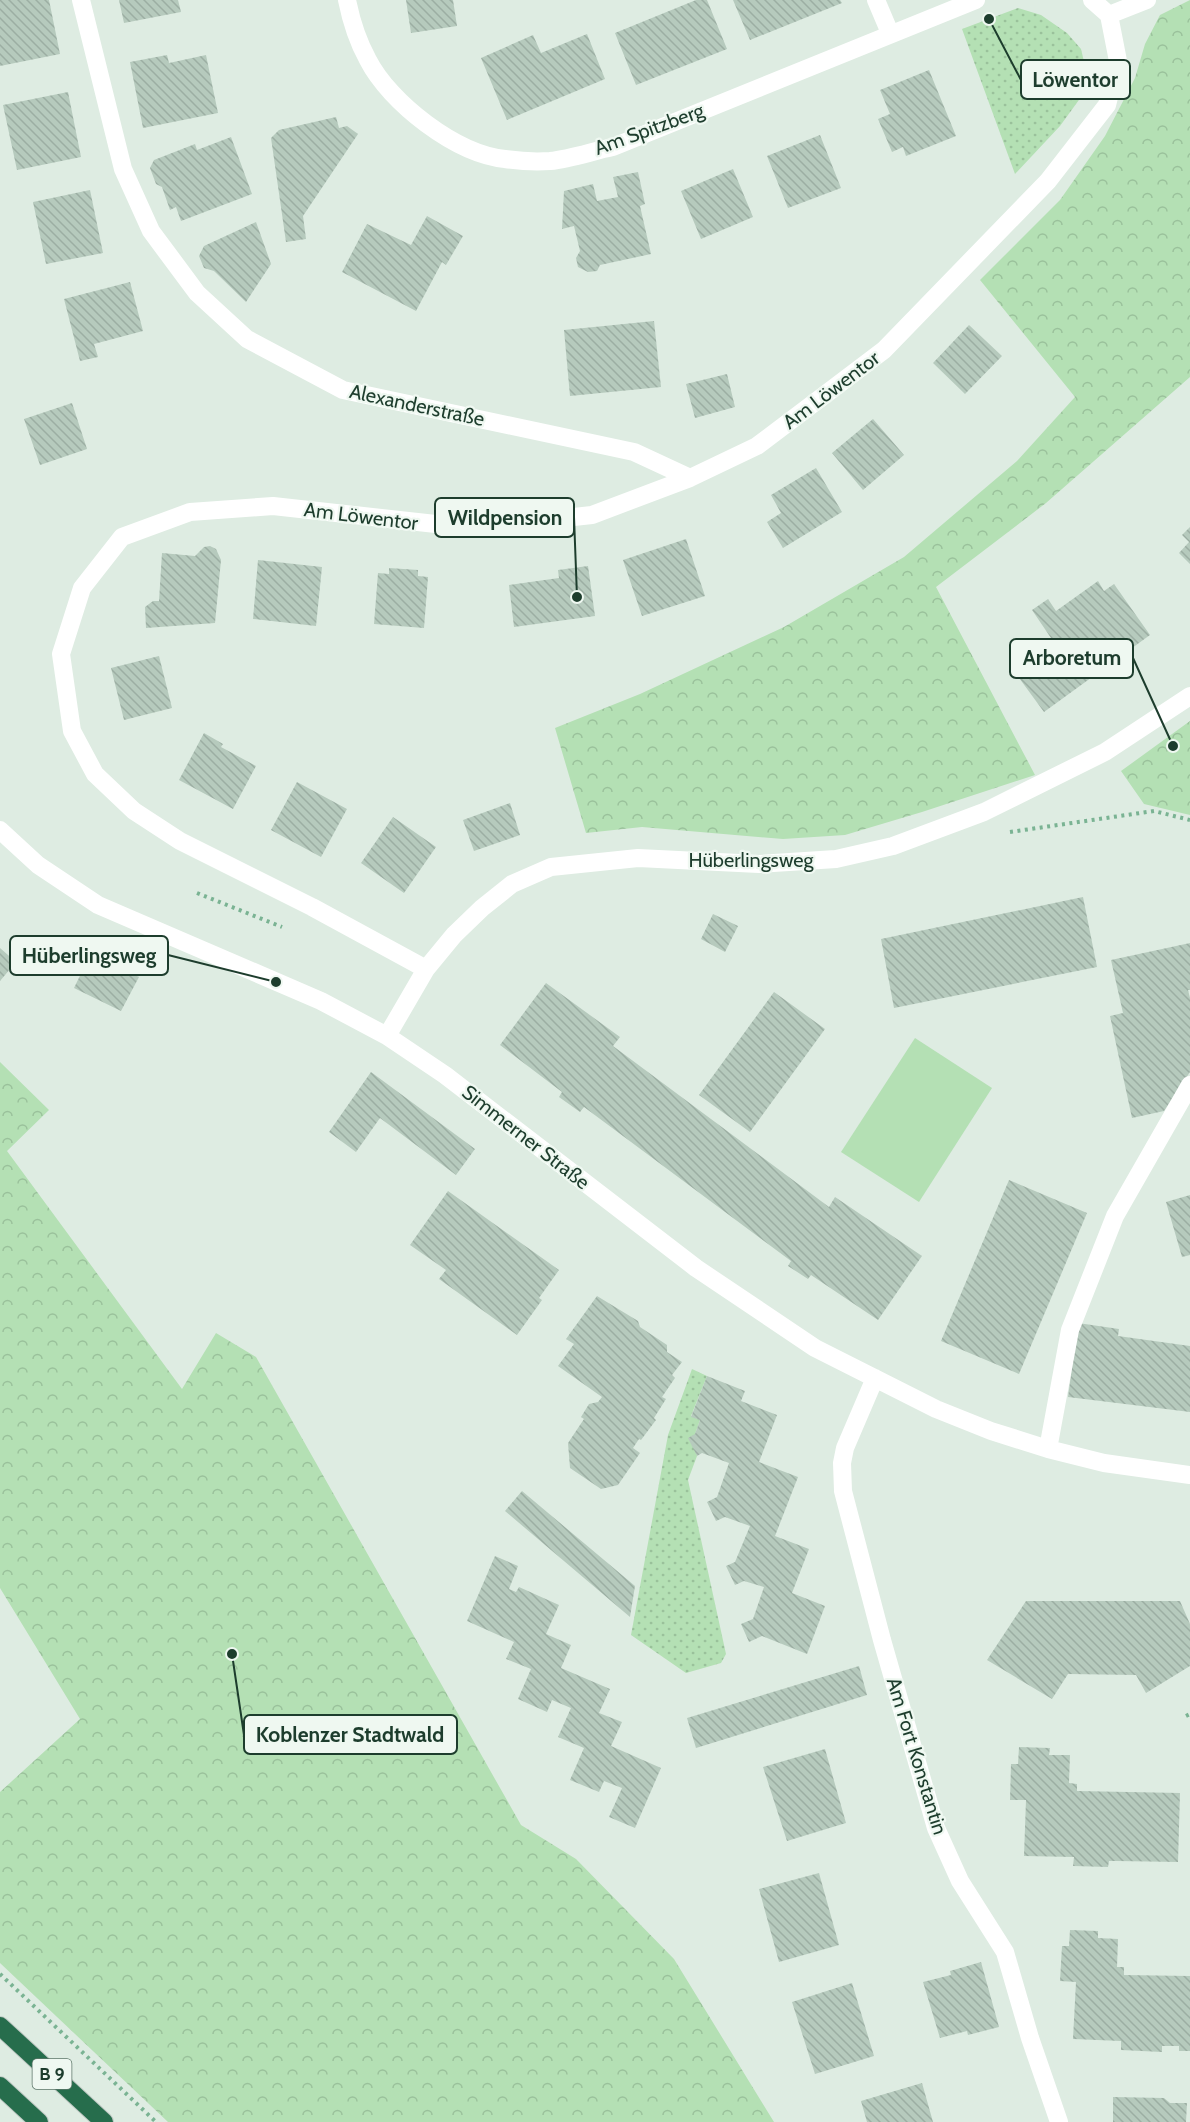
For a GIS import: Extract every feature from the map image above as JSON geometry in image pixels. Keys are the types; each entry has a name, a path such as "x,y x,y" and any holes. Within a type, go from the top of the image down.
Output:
{"highway":[{"name":"B 9","path":"0,2026 104,2122"},
{"name":"B 9","path":"0,2086 39,2122"}],"street":[{"name":"Alexanderstraße","path":"81,0 123,169 151,231 197,293 247,339 343,390 634,452 690,478"},
{"name":"Am Spitzberg","path":"347,0 368,61 394,97 427,126 463,146 503,159 551,161 613,147 976,0"},
{"path":"876,0 890,33"},
{"path":"1092,0 1109,15 1147,0"},
{"name":"Am Löwentor","path":"426,969 312,907 180,842 134,811 95,774 72,731 61,654 82,588 122,537 190,512 273,506 472,528 592,515 690,478 757,446 884,350 1048,181 1107,105 1118,61 1109,15"},
{"name":"Hüberlingsweg","path":"387,1036 426,969 454,935 482,908 513,884 552,867 638,858 759,864 836,859 892,846 984,812 1095,757 1190,696"},
{"name":"Simmerner Straße","path":"0,830 38,865 98,905 321,1001 387,1036 445,1075 696,1268 815,1348 936,1409 991,1431 1048,1449 1104,1462 1190,1475"},
{"path":"1048,1449 1070,1330 1115,1216 1190,1085"},
{"name":"Am Fort Konstantin","path":"875,1378 845,1448 841,1475 843,1491 882,1640 936,1828 960,1881 1005,1952 1030,2038 1059,2122"}],"path":[{"path":"1004,832 1154,811 1190,819"},
{"path":"198,893 282,927"},
{"path":"0,1974 156,2122"}],"green space":[{"path":"1190,0 1190,377 1046,503 936,587 1035,775 845,835 783,839 642,827 586,833 555,728 640,694 784,627 904,557 1017,461 1075,397 980,280 1060,200 1105,136 1135,78 1145,44 1160,15"},
{"path":"1018,8 1041,15 1067,33 1081,49 1086,70 1084,93 1060,126 1015,174 962,29"},
{"path":"1190,721 1190,815 1144,804 1121,771"},
{"path":"915,1038 992,1088 919,1202 841,1152"},
{"path":"0,1062 49,1110 7,1151 182,1389 216,1333 256,1357 521,1825 576,1859 674,1959 774,2122 168,2122 0,1963 0,1792 80,1719 0,1588"},
{"path":"692,1369 707,1376 691,1416 700,1420 695,1434 697,1456 688,1480 726,1654 721,1663 686,1673 631,1635 668,1435"}],"building":[{"path":"0,0 49,0 60,54 0,66"},
{"path":"119,0 178,0 181,12 124,23"},
{"path":"406,0 453,0 457,26 411,33"},
{"path":"696,0 707,0 727,49 636,85 615,33"},
{"path":"733,0 840,0 842,3 750,40"},
{"path":"587,34 605,79 507,120 481,58 533,35 541,53"},
{"path":"167,55 169,63 206,55 218,113 143,128 130,62"},
{"path":"929,70 956,136 906,156 903,147 892,152 878,119 890,114 880,90"},
{"path":"68,92 81,157 17,170 3,105"},
{"path":"336,117 339,128 347,126 358,134 303,216 306,239 286,242 271,138 279,130"},
{"path":"820,135 841,188 788,208 767,156"},
{"path":"231,137 252,194 181,221 176,207 170,210 162,187 156,184 150,168 154,160 195,144 197,150"},
{"path":"733,169 753,217 701,239 681,191"},
{"path":"638,172 645,204 640,206 651,254 600,265 597,271 588,272 578,267 576,258 580,251 574,226 562,229 564,191 593,184 597,201 618,197 613,177"},
{"path":"90,190 103,253 46,264 33,202"},
{"path":"427,216 463,236 446,265 442,262 416,311 342,272 367,224 411,245"},
{"path":"256,222 271,264 246,302 214,271 204,268 199,256 204,246"},
{"path":"130,282 143,331 94,344 98,357 80,361 64,299"},
{"path":"654,321 661,387 570,396 564,330"},
{"path":"969,325 1002,356 965,394 933,363"},
{"path":"727,374 735,407 695,418 686,384"},
{"path":"72,403 87,449 40,465 24,419"},
{"path":"873,419 904,455 863,490 832,453"},
{"path":"816,468 842,512 783,548 767,522 781,513 771,495"},
{"path":"1190,527 1190,564 1179,553 1189,542 1182,535"},
{"path":"686,539 705,596 642,616 623,560"},
{"path":"210,546 216,549 221,560 215,623 146,628 145,607 153,601 159,601 162,553 195,556 204,547"},
{"path":"258,560 322,567 316,626 253,619"},
{"path":"588,566 595,616 514,627 509,585 559,578 558,570"},
{"path":"389,568 418,570 418,576 428,577 424,628 374,624 378,573 389,574"},
{"path":"1098,581 1104,591 1114,584 1150,635 1044,712 1011,667 1051,638 1032,610 1048,599 1056,611"},
{"path":"159,656 172,708 124,720 111,668"},
{"path":"204,733 223,744 221,747 256,766 233,809 179,780"},
{"path":"297,782 347,809 321,857 271,830"},
{"path":"510,803 520,835 474,851 463,820"},
{"path":"393,817 436,847 404,893 361,863"},
{"path":"1083,897 1097,967 894,1008 881,939"},
{"path":"713,914 738,926 725,952 701,939"},
{"path":"1190,943 1190,990 1188,990 1190,998 1190,1072 1164,1111 1132,1118 1110,1016 1123,1013 1111,960"},
{"path":"0,948 16,962 0,981"},
{"path":"91,953 139,977 121,1011 74,988"},
{"path":"546,983 620,1037 613,1046 829,1207 835,1197 922,1256 878,1320 811,1275 808,1279 788,1266 791,1261 584,1107 580,1112 559,1097 562,1092 500,1045"},
{"path":"774,992 825,1029 750,1132 699,1095"},
{"path":"371,1072 475,1149 456,1175 380,1118 356,1152 329,1132"},
{"path":"1009,1180 1087,1213 1019,1374 941,1341"},
{"path":"448,1191 559,1270 539,1298 542,1300 517,1335 439,1279 446,1270 410,1245"},
{"path":"1190,1195 1190,1255 1182,1257 1166,1202"},
{"path":"597,1296 638,1321 640,1327 667,1345 667,1352 682,1362 672,1375 675,1378 662,1397 666,1399 654,1418 656,1420 633,1448 640,1453 618,1485 601,1489 570,1468 568,1443 584,1419 581,1417 589,1404 598,1402 602,1397 558,1366 574,1344 566,1339"},
{"path":"1078,1323 1119,1329 1118,1336 1190,1346 1190,1412 1068,1397"},
{"path":"707,1376 745,1391 741,1401 777,1415 759,1462 798,1477 775,1536 809,1549 792,1593 825,1606 807,1654 762,1636 749,1642 741,1624 753,1619 764,1587 744,1581 735,1585 726,1566 735,1562 750,1526 725,1517 716,1521 707,1502 717,1497 729,1463 702,1453 697,1456 688,1438 695,1434 700,1420 691,1417"},
{"path":"522,1491 635,1586 630,1617 505,1511"},
{"path":"495,1556 518,1566 509,1589 516,1592 519,1587 559,1605 546,1634 571,1645 561,1668 610,1689 599,1713 622,1722 611,1746 661,1768 635,1828 609,1817 622,1788 604,1781 599,1792 570,1780 584,1748 558,1737 571,1708 552,1700 547,1712 518,1699 531,1669 506,1659 514,1642 467,1621"},
{"path":"1026,1601 1180,1601 1190,1624 1190,1666 1146,1693 1136,1675 1068,1674 1052,1699 987,1660"},
{"path":"859,1666 867,1695 696,1748 687,1718"},
{"path":"1019,1747 1050,1748 1049,1755 1070,1755 1069,1783 1077,1784 1077,1791 1180,1793 1178,1862 1109,1861 1108,1867 1073,1866 1074,1857 1024,1856 1026,1800 1010,1800 1011,1764 1018,1764"},
{"path":"825,1749 846,1823 787,1841 763,1767"},
{"path":"819,1873 839,1945 779,1962 759,1889"},
{"path":"1070,1930 1098,1931 1098,1938 1118,1939 1117,1967 1124,1967 1124,1975 1190,1976 1190,2051 1179,2051 1179,2046 1162,2046 1162,2052 1121,2050 1121,2041 1073,2039 1076,1982 1060,1981 1062,1946 1069,1946"},
{"path":"981,1962 999,2027 968,2035 967,2031 940,2038 923,1982 951,1975 950,1971"},
{"path":"852,1983 874,2056 815,2074 792,2002"},
{"path":"922,2083 933,2122 867,2122 861,2101"},
{"path":"1113,2097 1164,2098 1170,2103 1187,2103 1186,2122 1113,2122"}],"place":[{"name":"Löwentor","path":"989,19"},
{"name":"Wildpension","path":"577,597"},
{"name":"Arboretum","path":"1173,746"},
{"name":"Hüberlingsweg","path":"276,982"},
{"name":"Koblenzer Stadtwald","path":"232,1654"}]}
